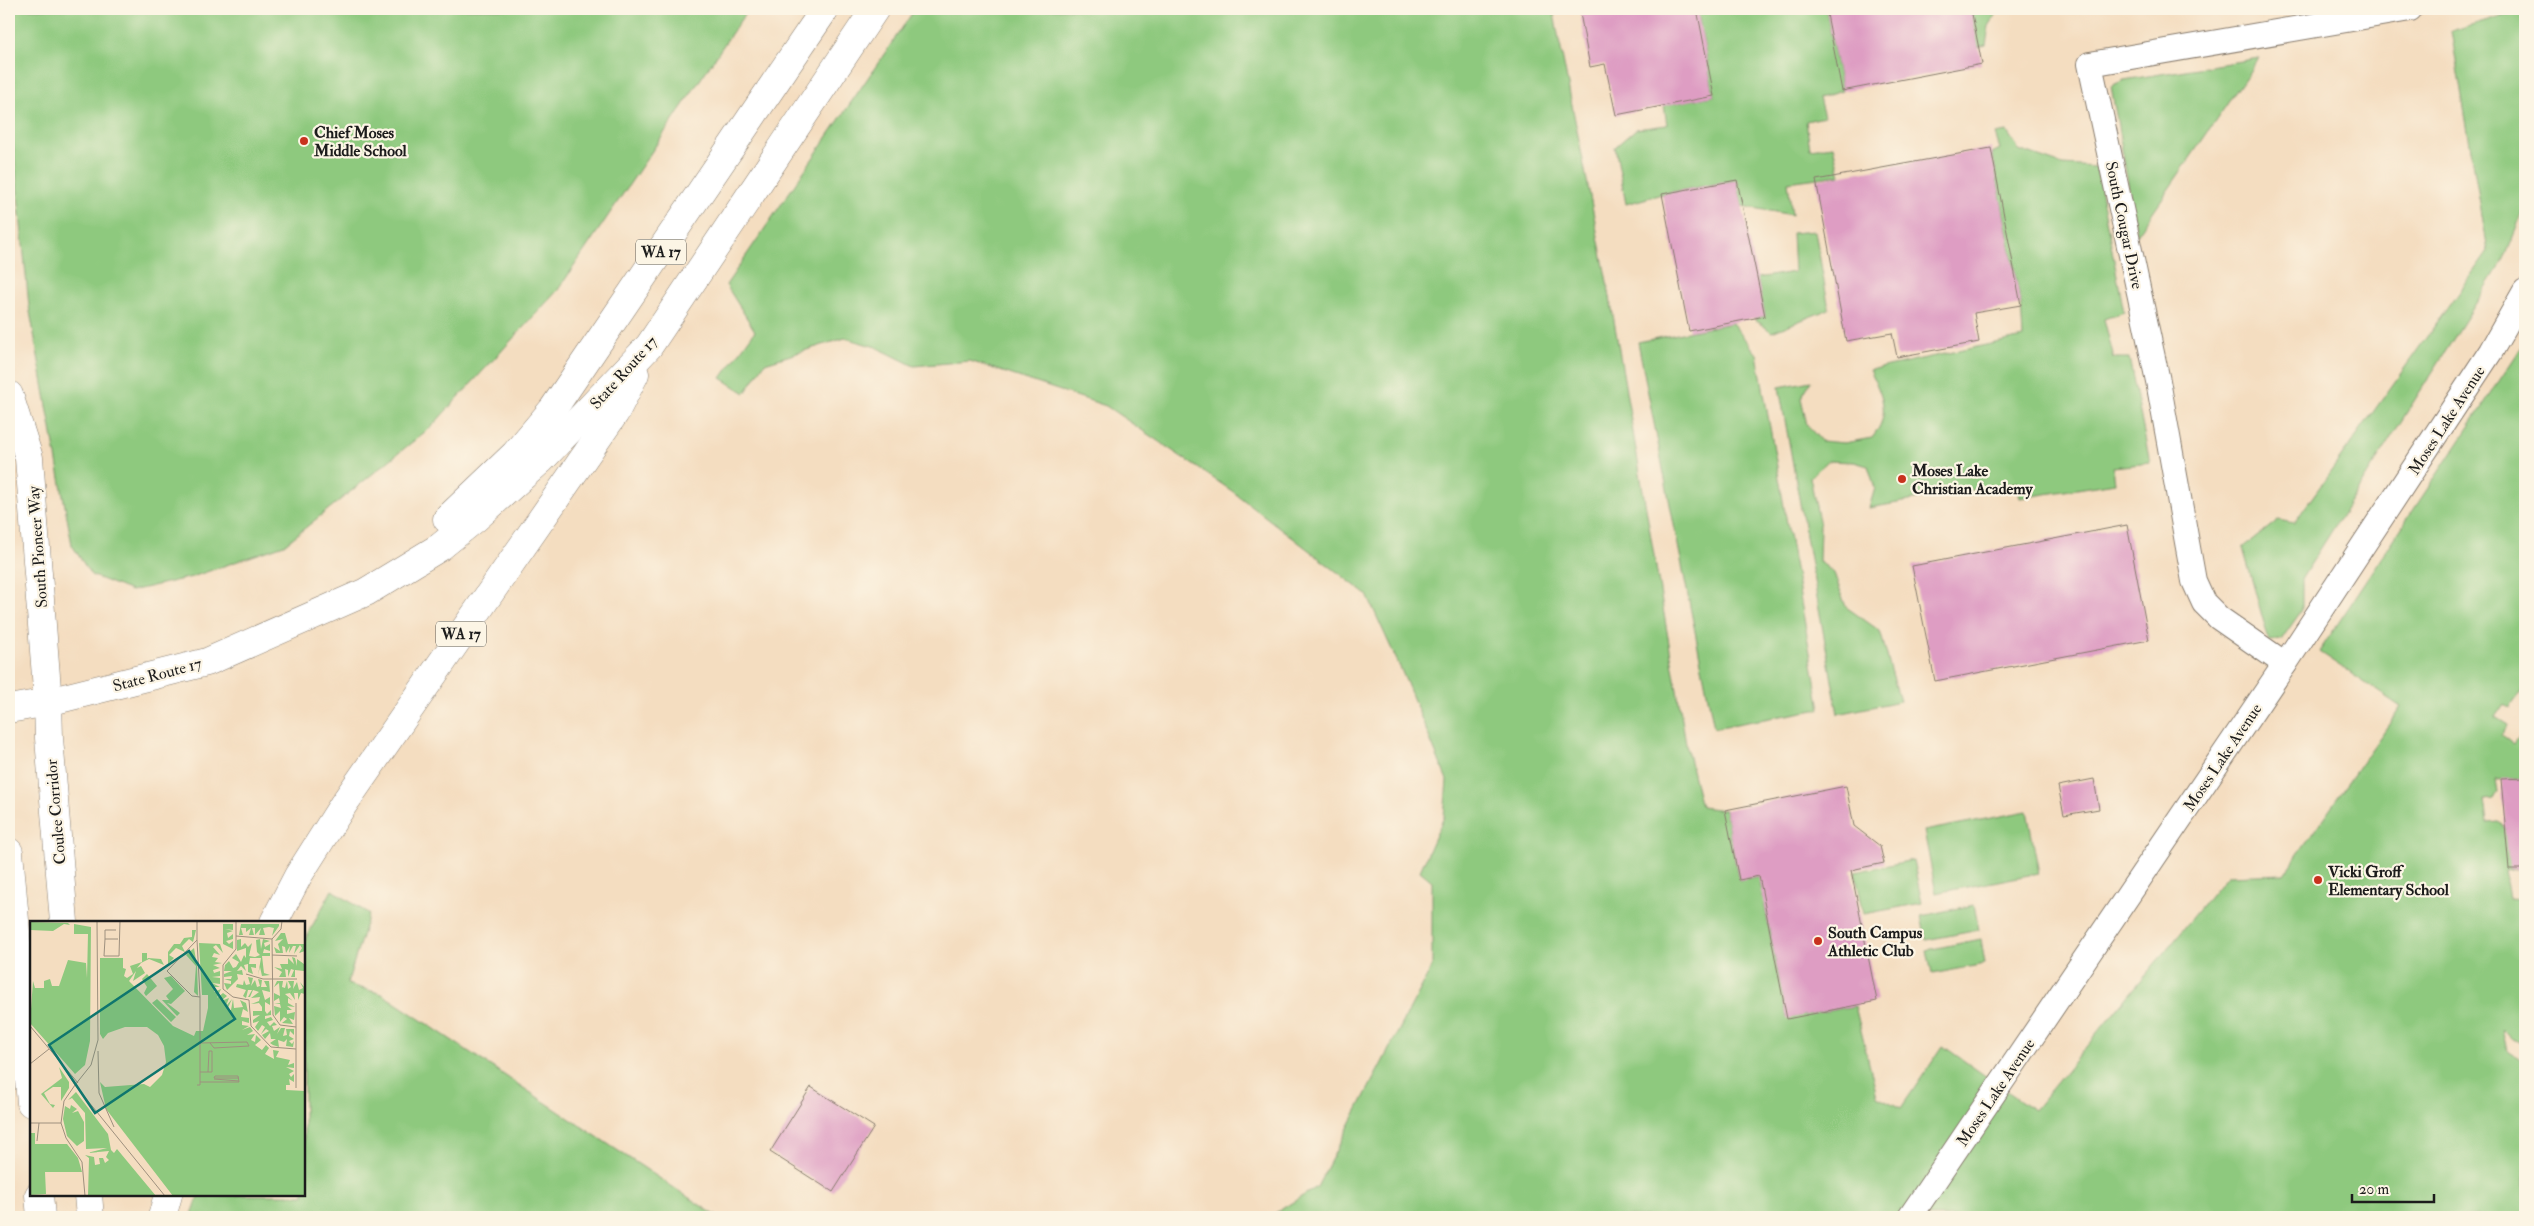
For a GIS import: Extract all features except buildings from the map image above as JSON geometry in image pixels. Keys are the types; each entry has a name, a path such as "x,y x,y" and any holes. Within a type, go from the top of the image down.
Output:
{"main road":[{"name":"State Route 17","path":"300,622 376,572 436,528 484,486 515,454 553,409 600,342 825,9"},
{"name":"State Route 17","path":"9,709 48,702 207,662 366,592 440,547 476,518 541,460 649,346 875,9"},
{"name":"WA 17","path":"275,921 298,876 343,805 615,413 649,346"},
{"name":"South Pioneer Way","path":"9,395 30,458 48,702"},
{"name":"Coulee Corridor","path":"48,702 49,738 64,921"},
{"path":"9,852 30,1092"},
{"path":"39,1196 41,1217"},
{"path":"88,1196 90,1217"},
{"path":"162,1217 168,1196"}],"street":[{"name":"South Cougar Drive","path":"2285,664 2219,618 2204,603 2194,581 2158,381 2090,64 2410,9"},
{"name":"Moses Lake Avenue","path":"1910,1217 2285,664 2491,351 2525,291"}],"green space":[{"name":"Chief Moses Middle School","path":"9,9 748,9 558,290 431,427 284,545 192,577 131,591 91,575 72,545 29,306 9,102"},
{"path":"915,9 1553,9 1610,297 1687,749 1701,807 1725,810 1739,880 1759,876 1787,1018 1855,1006 1877,1096 1901,1108 1943,1046 2034,1110 2227,876 2284,874 2401,707 2319,652 2525,342 2525,686 2511,707 2504,704 2495,717 2508,725 2501,735 2514,745 2523,732 2525,734 2525,778 2496,780 2498,792 2494,799 2484,800 2487,823 2498,822 2505,826 2506,830 2525,829 2525,856 2523,856 2525,867 2504,871 2509,899 2525,900 2525,1045 2513,1039 2502,1028 2507,1051 2525,1063 2525,1217 1269,1217 1317,1187 1432,967 1432,881 1420,871 1444,817 1447,780 1403,674 1367,595 1232,491 1106,406 970,361 914,366 876,347 845,338 765,363 745,393 721,378 755,331 726,285"},
{"path":"1697,9 1826,9 1842,91 1819,98 1824,117 1806,121 1810,149 1833,146 1840,175 1788,182 1792,215 1742,206 1737,180 1662,194 1626,204 1615,147 1636,129 1667,125 1664,105 1714,96"},
{"path":"1971,9 2000,9 1989,26 1986,45 1978,47"},
{"path":"2525,9 2525,207 2504,259 2302,578 2302,610 2281,640 2269,641 2243,548 2278,520 2294,523 2488,251 2451,31"},
{"path":"2259,58 2137,235 2111,86 2124,80"},
{"path":"2007,132 2019,150 2062,165 2096,167 2124,312 2104,319 2114,358 2129,358 2150,463 2113,467 2115,483 2020,498 2017,482 1869,508 1875,488 1868,466 1854,462 1828,461 1810,477 1820,526 1819,561 1834,573 1846,607 1880,631 1900,701 1838,714 1779,387 1811,381 1801,398 1807,425 1821,441 1844,443 1872,438 1882,421 1883,405 1870,370 2023,337 2021,305 1992,153 2000,149 1995,134"},
{"path":"1815,231 1829,309 1772,332 1754,319 1765,316 1757,278 1794,272 1792,233"},
{"path":"1732,323 1757,354 1820,709 1714,728 1638,342"},
{"path":"2027,811 2039,873 1936,893 1924,831"},
{"path":"1913,860 1922,903 1864,914 1855,872"},
{"path":"332,890 369,914 347,984 382,994 718,1217 191,1217 199,1196 305,1196 305,939"},
{"path":"1974,905 1979,930 1926,940 1921,916"},
{"path":"1981,939 1985,964 1932,974 1927,950"}],"place":[{"name":"Chief Moses Middle School","path":"304,141"},
{"name":"Moses Lake Christian Academy","path":"1902,479"},
{"name":"Vicki Groff Elementary School","path":"2318,880"},
{"name":"South Campus Athletic Club","path":"1818,941"}]}
